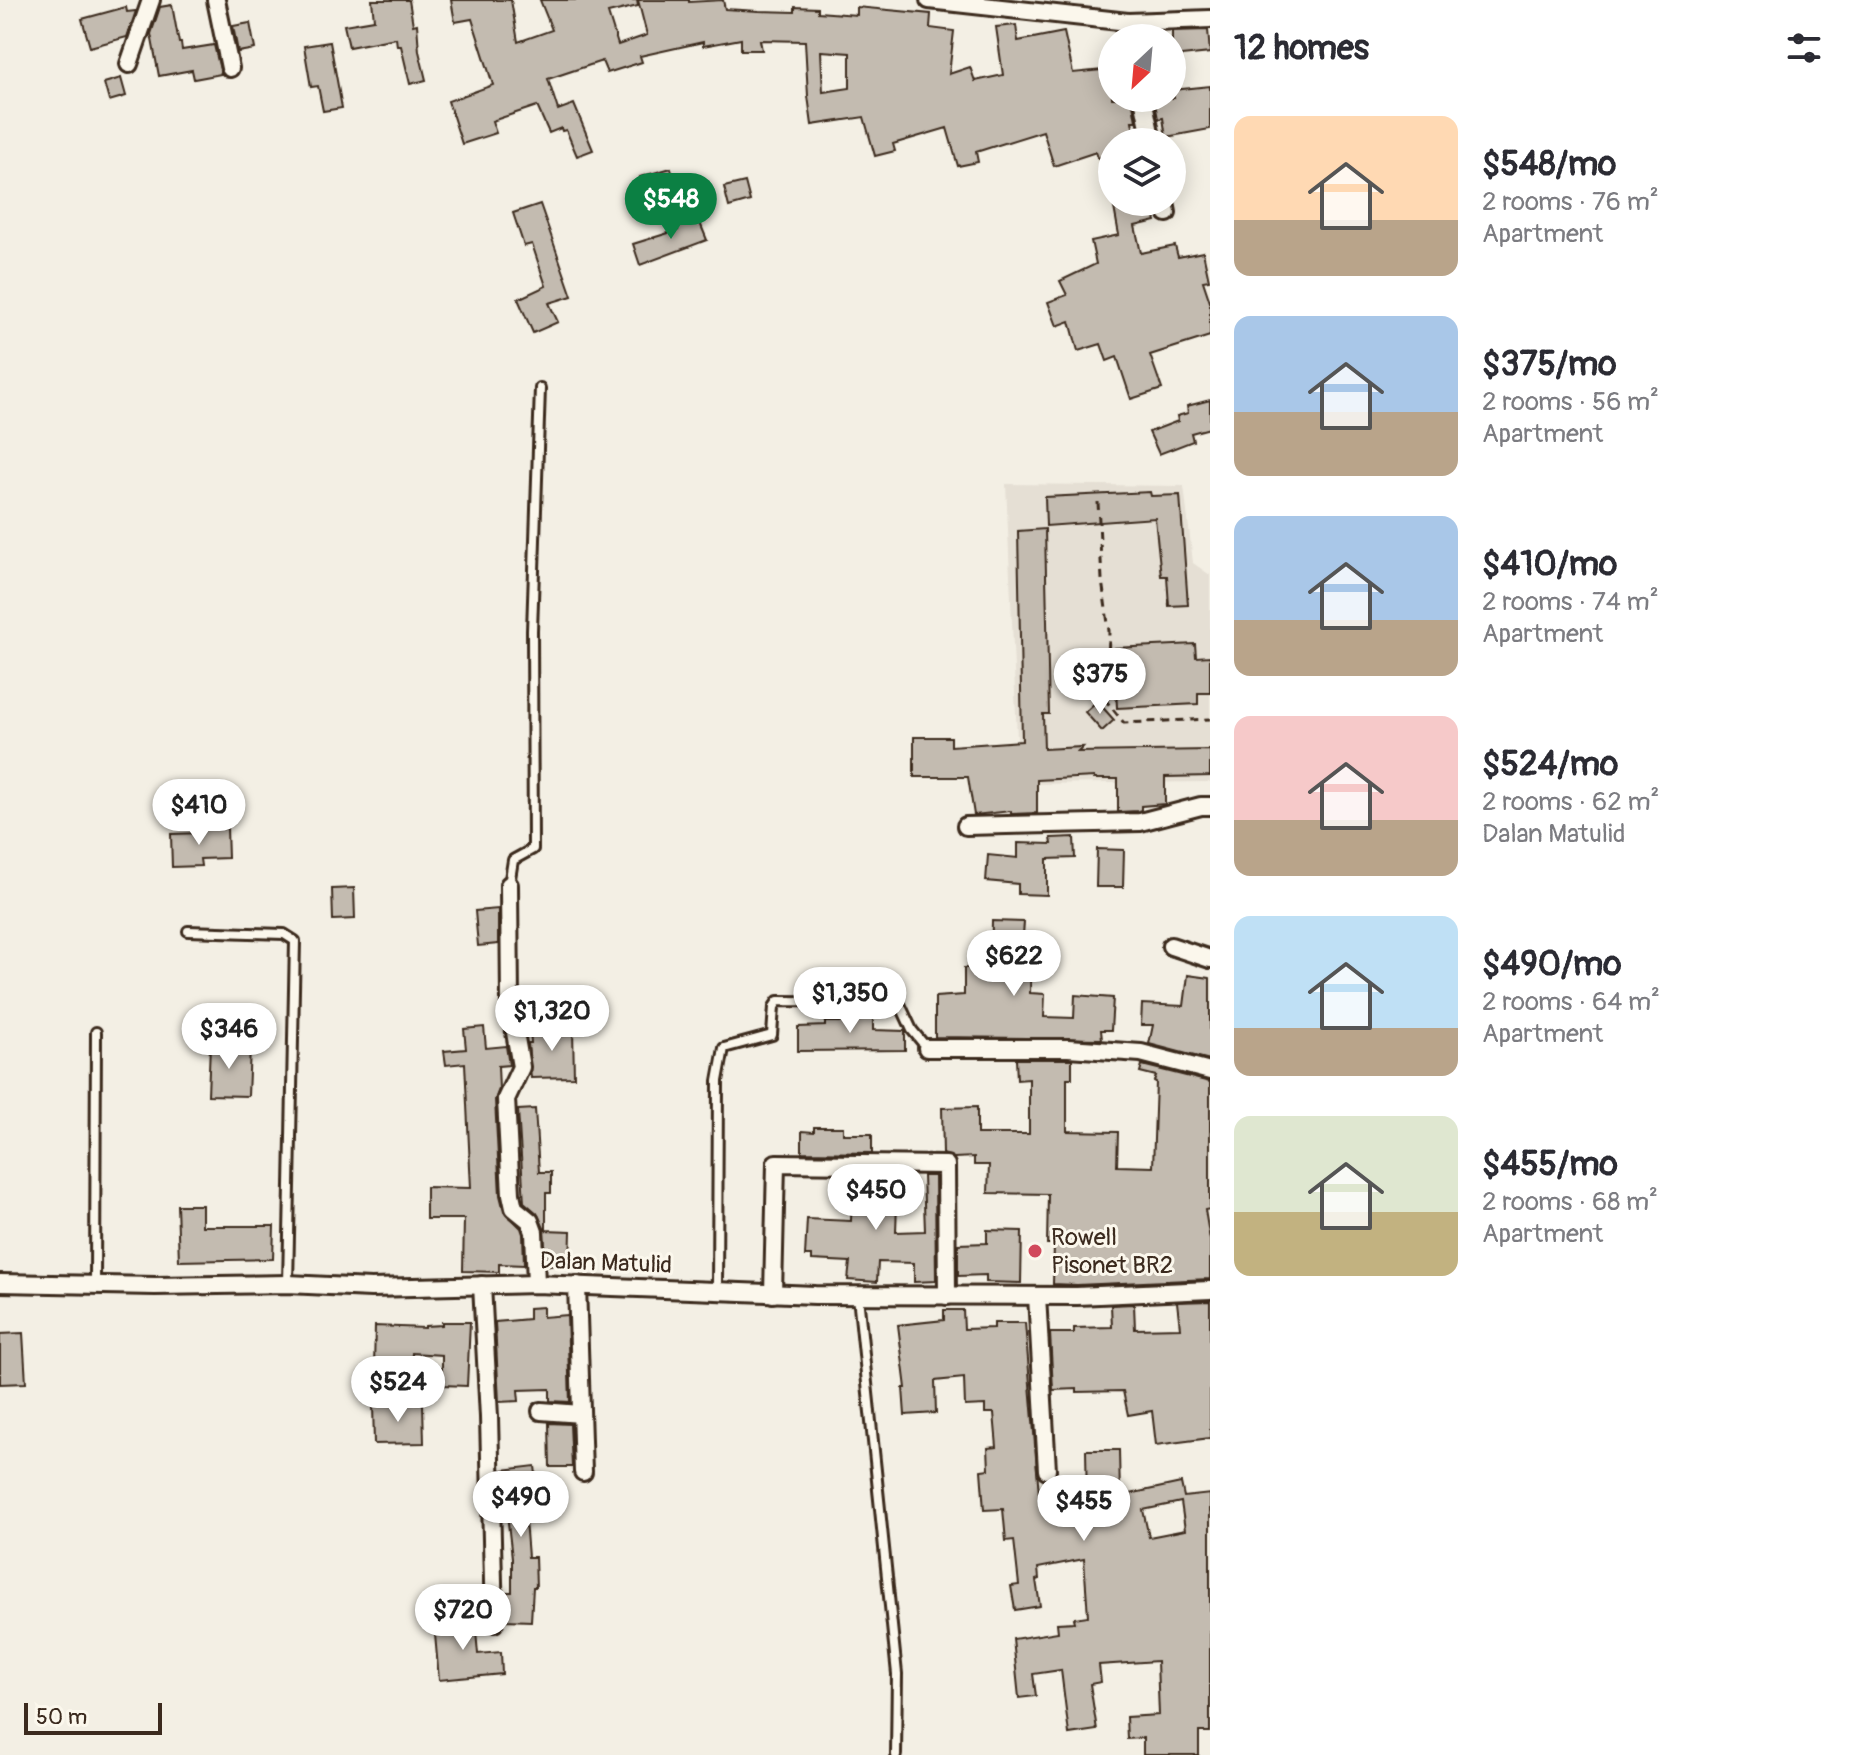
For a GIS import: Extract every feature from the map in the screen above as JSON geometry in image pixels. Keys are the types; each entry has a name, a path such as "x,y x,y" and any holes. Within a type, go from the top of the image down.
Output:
{"street":[{"path":"129,64 151,0"},
{"path":"216,0 230,68"},
{"path":"934,0 1098,25"},
{"path":"1173,24 1210,19"},
{"path":"966,826 1140,822 1210,806"},
{"path":"509,885 510,1003 521,1067 506,1099 511,1194 514,1208 530,1221 534,1232 536,1284"},
{"path":"1171,946 1210,959"},
{"path":"927,1048 1068,1048 1141,1053 1210,1071"},
{"path":"773,1294 776,1163 884,1164 946,1165 947,1296"},
{"name":"Dalan Matulid","path":"0,1283 155,1286 288,1284 371,1288 536,1284 858,1296 1037,1296 1210,1290"},
{"path":"482,1285 494,1623"},
{"path":"577,1285 583,1472"},
{"path":"1037,1296 1047,1470"},
{"path":"541,1411 581,1414"}],"lane":[{"path":"509,885 513,860 533,849 532,631 540,388"},
{"path":"188,931 284,934 295,941 288,1284"},
{"path":"717,1291 718,1081 724,1048 772,1035 774,1007 778,1001 899,1002 912,1030 927,1048"},
{"path":"95,1284 96,1032"},
{"path":"858,1296 897,1674 896,1755"}],"path":[{"path":"1098,502 1102,580 1109,631 1107,702 1124,723 1210,719"}],"shaded area":[{"path":"1006,484 1184,486 1193,563 1210,575 1210,782 1019,784"}],"building":[{"path":"372,0 409,0 413,25 417,24 426,80 410,84 401,46 397,46 396,38 349,47 344,25 374,20"},
{"path":"451,0 511,0 518,42 552,30 540,0 637,0 638,6 608,13 618,45 647,35 638,0 723,0 725,9 759,11 795,12 795,7 857,15 857,7 931,14 930,28 954,31 949,74 970,67 975,81 1003,75 996,27 1016,25 1018,41 1064,32 1073,73 1098,70 1098,112 1134,112 1136,121 1132,121 1133,128 1098,128 1098,158 1096,152 1054,166 1043,131 976,152 978,162 958,166 947,128 893,144 895,151 875,156 864,117 812,125 805,41 760,40 762,50 741,50 741,39 703,46 703,42 640,56 642,62 607,73 602,61 548,79 558,110 574,104 593,150 577,156 566,130 562,131 561,128 549,133 537,106 492,121 496,133 462,144 448,101 493,85 472,19 455,22","holes":["821,51 850,53 850,88 823,92"]},
{"path":"172,5 182,50 214,45 221,74 194,79 192,70 159,76 151,34 160,7"},
{"path":"126,7 127,12 136,11 127,37 90,47 82,19"},
{"path":"250,23 255,49 238,52 233,26"},
{"path":"1208,30 1210,53 1186,56 1186,31"},
{"path":"330,42 342,108 323,111 318,86 311,87 304,46"},
{"path":"121,78 126,96 109,101 104,83"},
{"path":"1210,86 1210,129 1186,133 1186,128 1165,128 1163,118 1158,119 1157,112 1186,112 1186,89"},
{"path":"671,168 679,196 648,205 640,177"},
{"path":"745,182 750,201 729,207 724,187"},
{"path":"540,204 572,296 549,303 558,322 533,333 518,299 546,286 532,244 524,246 513,213"},
{"path":"696,213 707,240 640,265 633,244 678,230 675,222"},
{"path":"1116,216 1155,216 1156,221 1135,226 1141,253 1175,246 1178,257 1203,252 1209,280 1203,281 1210,302 1210,336 1150,355 1162,389 1131,399 1117,357 1107,361 1101,344 1078,351 1070,321 1057,326 1048,302 1067,295 1060,281 1096,264 1091,241 1119,235"},
{"path":"1210,400 1210,428 1191,433 1193,441 1159,454 1149,432 1178,421 1177,416 1188,413 1187,406"},
{"path":"1150,492 1151,496 1180,495 1188,605 1169,606 1167,576 1161,576 1155,518 1046,526 1045,497"},
{"path":"1045,529 1049,714 1043,714 1044,749 1083,747 1078,752 1210,750 1210,776 1165,777 1165,804 1118,812 1118,779 1037,780 1037,813 1011,814 1011,811 974,815 968,777 914,777 914,737 951,737 951,746 1022,741 1018,531"},
{"path":"1195,644 1196,657 1210,656 1210,693 1198,693 1198,704 1117,708 1114,648"},
{"path":"1097,701 1114,720 1102,731 1085,712"},
{"path":"227,828 228,858 200,859 201,866 172,867 171,834"},
{"path":"1074,837 1075,858 1047,859 1047,895 1018,894 1018,884 986,881 988,855 1018,858 1018,843 1052,844 1051,838"},
{"path":"1097,849 1124,850 1123,887 1096,887"},
{"path":"354,888 355,919 333,920 332,889"},
{"path":"498,909 498,944 478,946 475,911"},
{"path":"992,921 1024,922 1023,935 1039,935 1039,955 1031,955 1030,993 1045,994 1044,1017 1074,1018 1075,995 1113,998 1111,1030 1101,1030 1102,1039 935,1037 935,997 964,995 964,968 991,968"},
{"path":"1188,975 1210,978 1210,1060 1149,1044 1153,1025 1141,1025 1142,1004 1184,1006"},
{"path":"844,981 875,981 875,995 845,995"},
{"path":"845,1009 873,1009 873,1030 905,1031 905,1050 798,1051 798,1027 845,1022"},
{"path":"484,1027 486,1048 506,1046 509,1065 498,1066 499,1089 495,1100 500,1195 504,1211 523,1234 524,1265 499,1264 499,1272 463,1271 464,1219 426,1219 426,1187 471,1188 465,1063 446,1065 444,1051 466,1049 464,1029"},
{"path":"530,1029 573,1029 574,1077 531,1078"},
{"path":"210,1045 250,1047 248,1096 208,1095"},
{"path":"1016,1059 1072,1059 1072,1078 1067,1078 1067,1131 1118,1132 1117,1166 1153,1167 1156,1076 1140,1072 1142,1065 1210,1082 1210,1209 1205,1210 1210,1240 1210,1279 1053,1284 1054,1244 1047,1244 1048,1194 988,1193 989,1165 974,1165 974,1157 954,1158 943,1154 942,1108 977,1107 977,1134 1029,1134 1029,1079 1017,1080"},
{"path":"535,1109 539,1172 551,1172 551,1193 546,1193 546,1230 571,1231 570,1266 546,1265 544,1228 537,1213 524,1202 518,1110"},
{"path":"814,1127 843,1127 843,1134 872,1134 872,1153 802,1152 802,1131 814,1132"},
{"path":"848,1175 898,1175 896,1232 925,1231 923,1176 935,1176 936,1281 914,1282 914,1263 878,1262 877,1282 848,1280 850,1262 812,1260 812,1256 805,1256 807,1219 851,1221 852,1191 848,1191"},
{"path":"177,1205 202,1205 202,1226 274,1226 273,1259 179,1261"},
{"path":"987,1230 1022,1231 1021,1283 986,1282 986,1275 958,1276 958,1244 987,1243"},
{"path":"1210,1301 1210,1438 1156,1445 1152,1411 1128,1415 1123,1391 1053,1390 1050,1333 1074,1333 1074,1328 1112,1327 1111,1305 1134,1304 1135,1329 1180,1328 1177,1302"},
{"path":"543,1307 543,1317 567,1315 570,1402 550,1401 550,1389 518,1390 519,1401 499,1402 495,1322 529,1319 529,1308"},
{"path":"944,1310 963,1310 964,1329 994,1328 994,1323 1025,1323 1040,1506 1087,1503 1086,1450 1119,1450 1120,1496 1181,1483 1184,1497 1210,1494 1210,1732 1199,1732 1199,1755 1143,1755 1143,1738 1127,1739 1126,1717 1159,1715 1157,1661 1099,1665 1101,1682 1090,1684 1097,1730 1069,1734 1061,1670 1033,1674 1036,1696 1019,1698 1013,1639 1058,1632 1057,1623 1075,1622 1074,1618 1088,1616 1084,1559 1038,1568 1039,1579 1036,1580 1040,1606 1015,1610 1011,1586 1019,1585 1014,1540 1006,1541 1003,1509 984,1510 981,1470 989,1469 988,1448 997,1447 994,1413 985,1413 985,1405 965,1406 964,1378 935,1381 936,1413 905,1415 903,1388 906,1388 898,1325 944,1320","holes":["1181,1502 1185,1530 1149,1537 1143,1510"]},
{"path":"442,1322 470,1322 467,1386 442,1385 442,1355 412,1353 411,1367 403,1367 403,1372 383,1371 383,1368 374,1367 375,1326 425,1328 442,1325"},
{"path":"23,1333 26,1383 0,1384 0,1334"},
{"path":"423,1403 424,1443 374,1444 373,1404"},
{"path":"549,1423 570,1424 572,1467 550,1467"},
{"path":"535,1466 541,1517 525,1519 528,1557 535,1557 536,1587 533,1587 531,1621 505,1620 507,1592 512,1592 512,1558 502,1470"},
{"path":"475,1620 478,1654 501,1652 502,1674 439,1680 434,1623"}],"place":[{"name":"Rowell Pisonet BR2","path":"1035,1251"}]}
